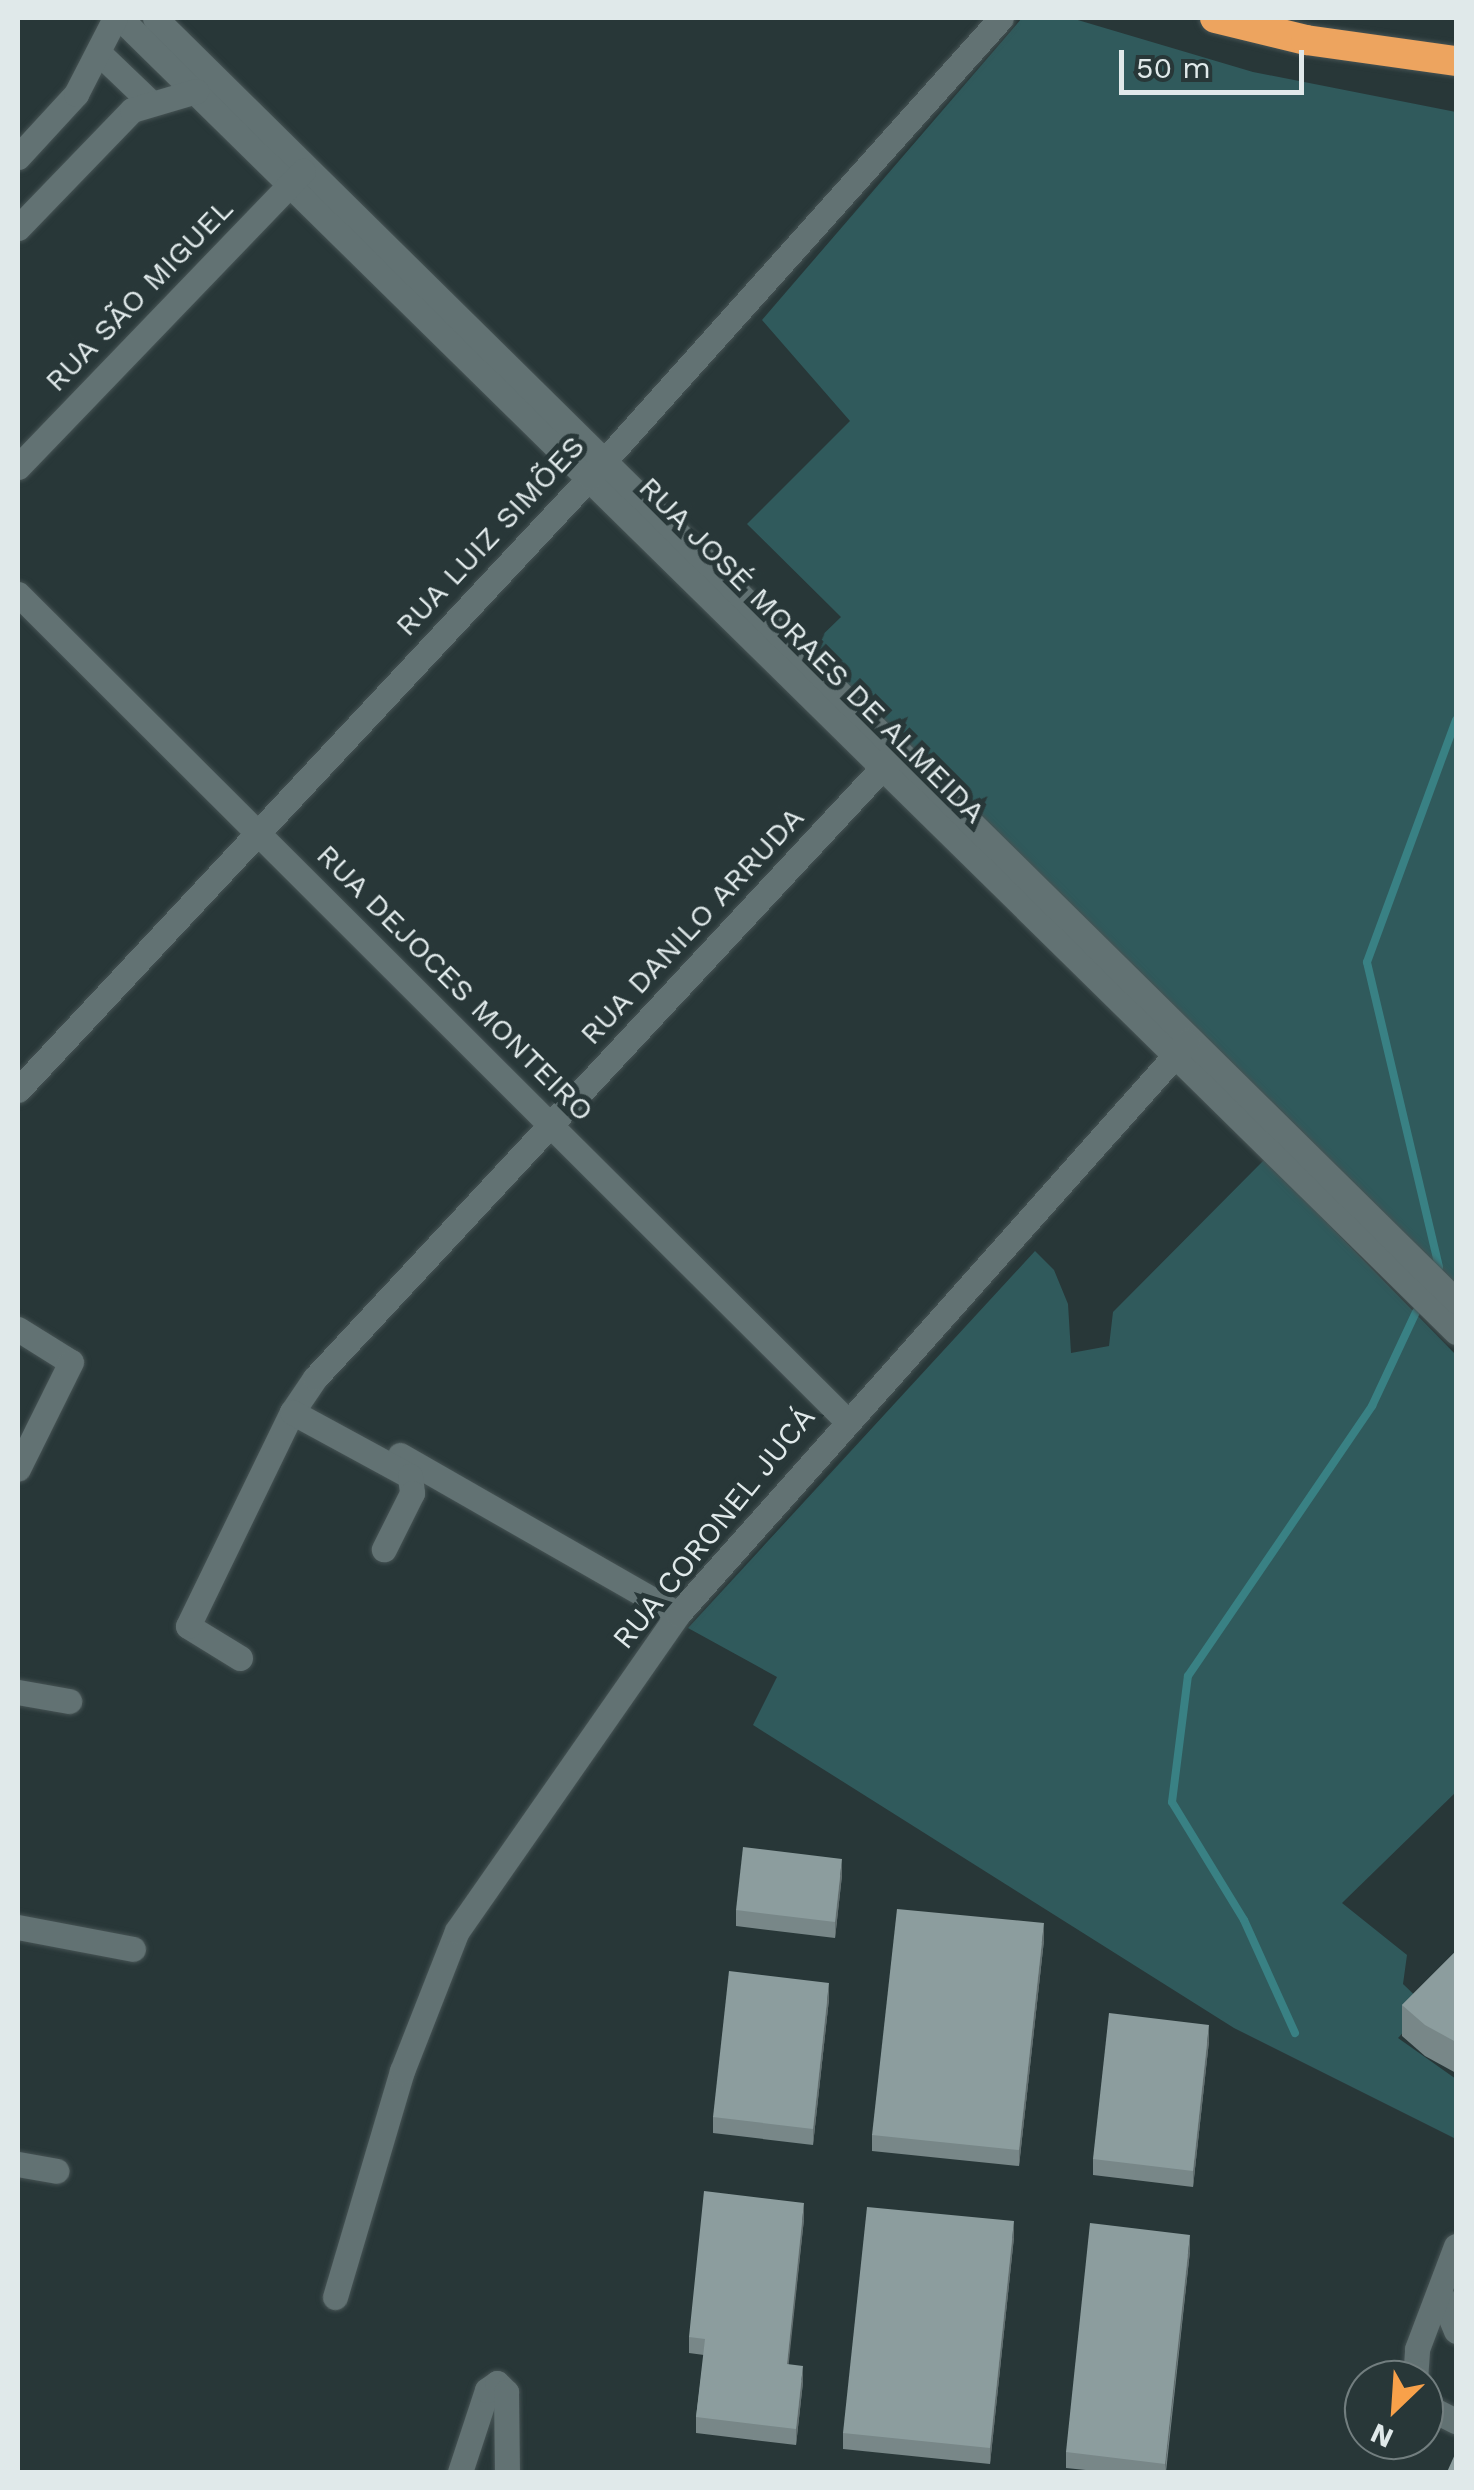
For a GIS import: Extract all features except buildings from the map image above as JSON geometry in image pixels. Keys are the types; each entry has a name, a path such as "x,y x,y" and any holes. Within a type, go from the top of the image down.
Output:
{"highway":[{"path":"1214,18 1306,40 1456,61"}],"street":[{"path":"18,157 76,94 117,18"},
{"name":"RUA JOSÉ MORAES DE ALMEIDA","path":"117,18 196,91 299,175"},
{"name":"RUA JOSÉ MORAES DE ALMEIDA","path":"155,18 299,175 597,469 1183,1046 1456,1301"},
{"name":"RUA LUIZ SIMÕES","path":"18,1090 597,469 1001,18"},
{"path":"100,53 148,100"},
{"path":"23,212 114,126 148,100 196,91"},
{"name":"RUA SÃO MIGUEL","path":"18,467 299,175"},
{"name":"RUA DEJOCES MONTEIRO","path":"18,594 554,1125 845,1420"},
{"name":"RUA DANILO ARRUDA","path":"240,1658 188,1626 296,1405 891,758"},
{"name":"RUA JOSÉ MORAES DE ALMEIDA","path":"1183,1046 1456,1332"},
{"name":"RUA CORONEL JUCÁ","path":"335,2297 447,1946 678,1614 845,1420 1183,1046"},
{"path":"18,1330 71,1362 18,1465"},
{"path":"296,1405 410,1476 412,1494 384,1549"},
{"path":"296,1405 678,1614"},
{"path":"18,1692 69,1701"},
{"path":"18,1927 133,1949"},
{"path":"18,2164 56,2171"},
{"path":"1416,2360 1456,2246"},
{"path":"1440,2292 1456,2331"},
{"path":"460,2472 487,2390 496,2383 506,2392 507,2472"}],"shaded area":[{"path":"1022,18 1071,18 1253,72 1456,112 1456,1294 809,648 841,617 747,524 850,421 762,320"},
{"path":"1265,1159 1456,1355 1456,1792 1342,1903 1407,1955 1403,1984 1427,2007 1398,2038 1456,2079 1456,2139 1234,2028 753,1725 777,1677 688,1628 1035,1251 1054,1270 1068,1304 1071,1353 1109,1346 1113,1312"}],"waterway":[{"path":"1439,1267 1367,962 1456,720"},
{"path":"1295,2033 1244,1920 1172,1802 1188,1676 1372,1406 1416,1312"}]}
